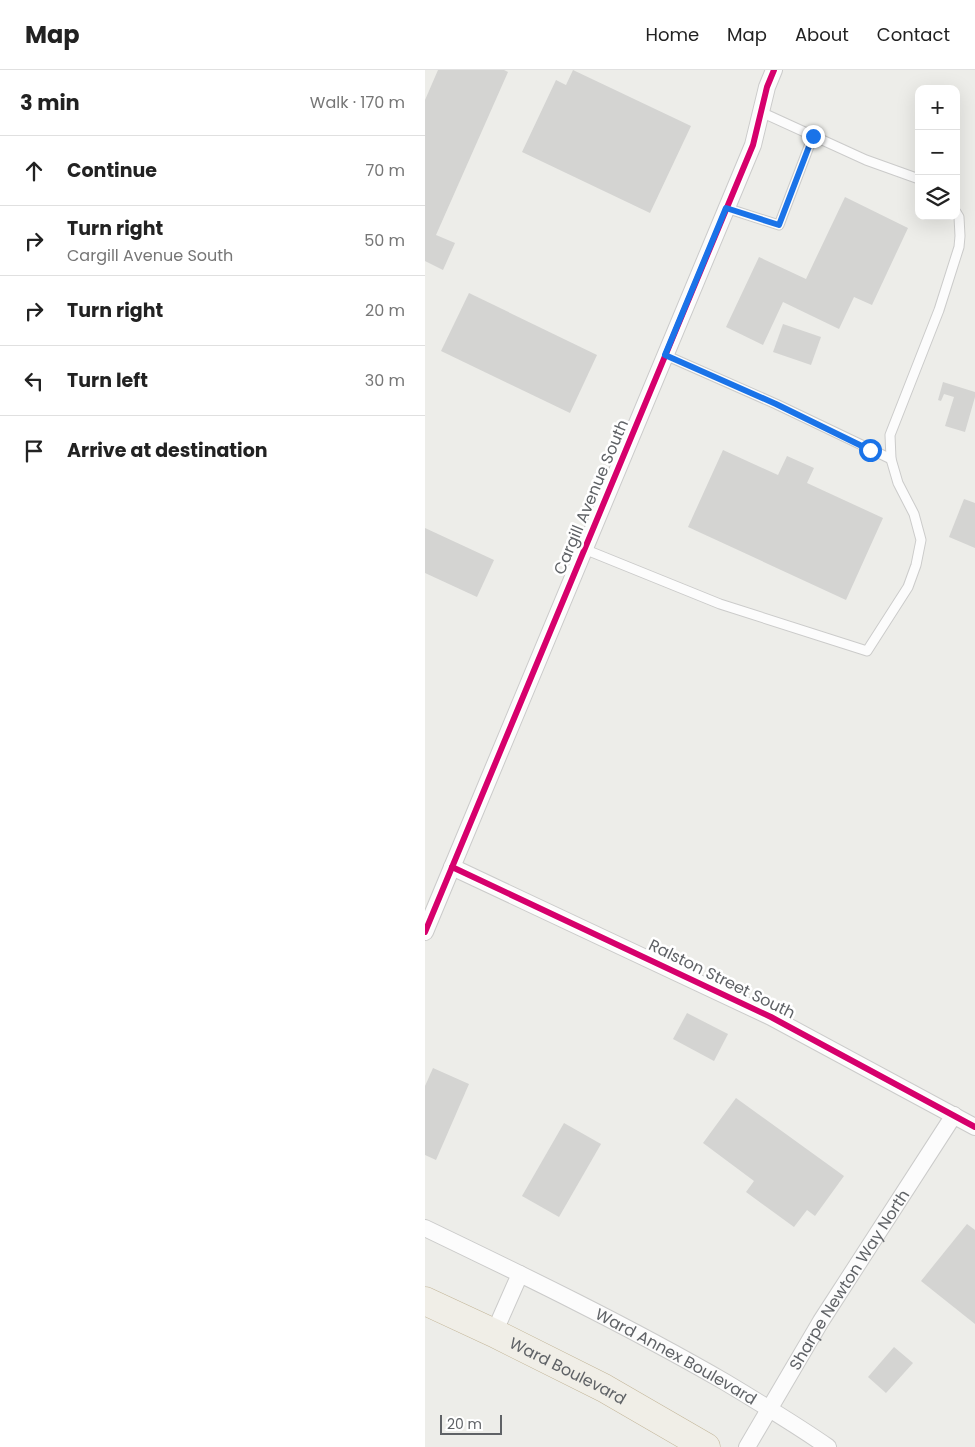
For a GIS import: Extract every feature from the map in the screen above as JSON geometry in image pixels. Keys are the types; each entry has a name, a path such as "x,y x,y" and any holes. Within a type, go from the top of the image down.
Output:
{"highway":[{"name":"Ward Boulevard","path":"425,1301 604,1388 706,1447"}],"street":[{"name":"Cargill Avenue South","path":"425,932 753,144 767,87 774,70"},
{"name":"Ralston Street South","path":"452,867 771,1017 975,1127"},
{"name":"Sharpe Newton Way North","path":"747,1447 821,1321 954,1115"},
{"path":"425,1228 521,1274 494,1333"},
{"name":"Ward Annex Boulevard","path":"521,1274 646,1338 770,1409 827,1447"}],"lane":[{"path":"761,112 866,160 915,178"},
{"path":"726,208 779,225 813,136"},
{"path":"584,549 720,604 867,651 909,587 916,565 921,540 914,514 898,483 891,459 891,435 939,310 959,247 959,220"},
{"path":"665,355 776,404 891,459"}],"building":[{"path":"438,70 504,70 508,72 436,235 455,243 443,270 425,261 425,100"},
{"path":"573,70 691,126 650,213 522,152 556,80 566,85"},
{"path":"845,197 908,228 872,305 854,297 839,329 783,302 763,345 726,327 759,257 806,279"},
{"path":"469,293 597,355 570,413 441,351"},
{"path":"783,324 821,337 811,365 773,352"},
{"path":"943,382 975,392 965,432 945,426 954,397 944,394 941,401 938,400"},
{"path":"723,450 778,475 787,456 814,468 807,483 883,518 846,600 688,527"},
{"path":"964,499 975,503 975,548 949,537"},
{"path":"425,528 494,560 477,597 425,573"},
{"path":"687,1013 728,1034 714,1061 673,1039"},
{"path":"433,1068 469,1084 436,1160 425,1155 425,1086"},
{"path":"736,1098 844,1176 815,1216 807,1210 794,1227 746,1192 754,1181 703,1143"},
{"path":"564,1123 601,1144 559,1217 522,1196"},
{"path":"967,1224 975,1230 975,1324 921,1281"},
{"path":"894,1347 913,1363 886,1393 868,1377"}],"cycle path":[{"path":"425,932 753,145 767,87 774,70"},
{"path":"452,867 771,1017 975,1127"}],"route":[{"path":"813,136 779,225 726,208 665,355 776,404 851,439 870,450"}]}
